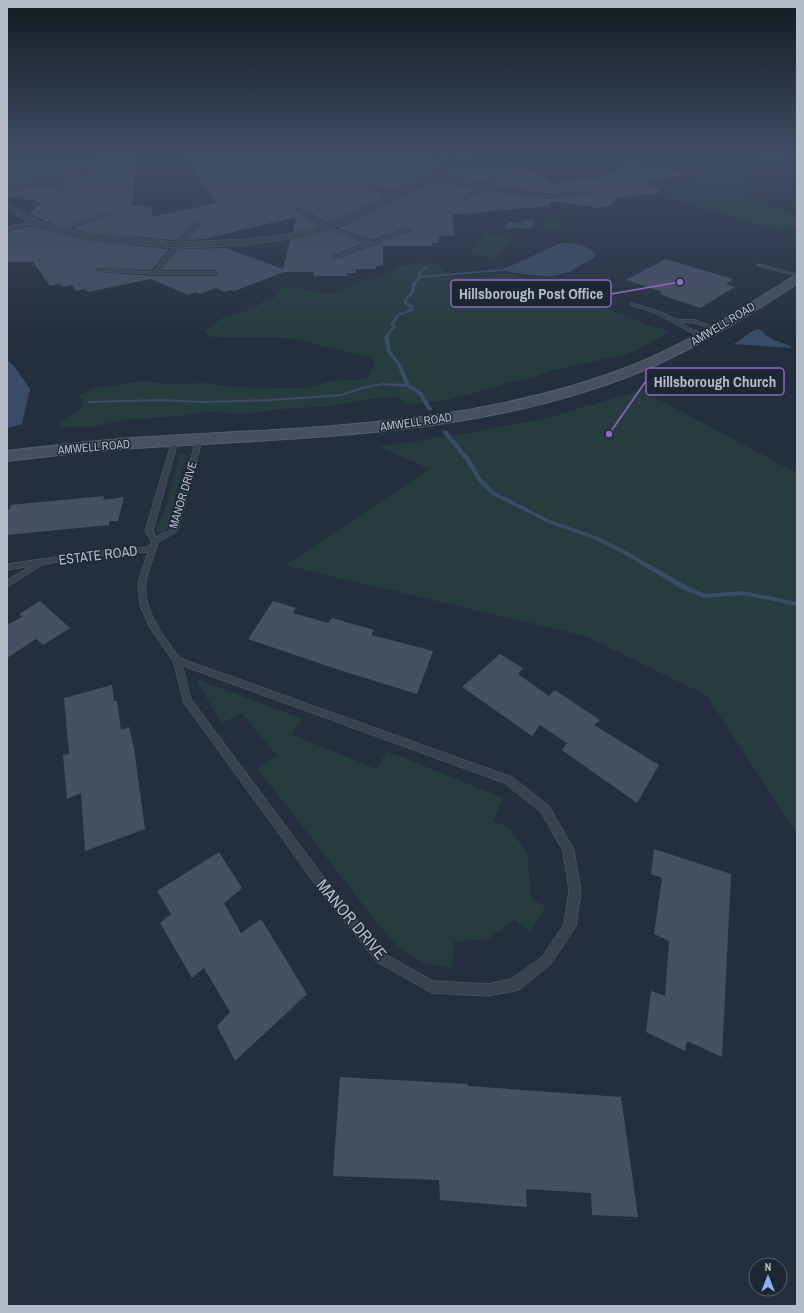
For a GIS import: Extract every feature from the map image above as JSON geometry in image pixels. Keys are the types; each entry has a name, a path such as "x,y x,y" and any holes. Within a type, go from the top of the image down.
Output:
{"main road":[{"name":"AMWELL ROAD","path":"7,456 99,446 319,434 377,428 464,415 544,398 592,384 655,361 711,332 797,279"}],"street":[{"path":"23,215 34,222 60,231 107,240 177,245 225,244 268,240 308,233 344,221 355,215"}],"lane":[{"path":"60,231 103,215"},
{"path":"308,215 328,226 373,243"},
{"path":"7,229 34,222"},
{"path":"154,273 177,245 198,223"},
{"path":"336,257 408,230"},
{"path":"760,265 797,275"},
{"path":"98,270 154,273 215,272"},
{"path":"632,304 657,312 674,320 685,328 711,332"},
{"path":"674,320 695,322 711,332"},
{"name":"MANOR DRIVE","path":"154,545 174,531 199,440"},
{"name":"MANOR DRIVE","path":"175,441 149,531 154,545 142,585 147,610 157,634 177,660 187,700 328,892 381,958 432,988 488,990 514,985 547,960 570,926 575,891 568,850 545,809 508,780 177,660"},
{"name":"ESTATE ROAD","path":"7,567 154,545"},
{"name":"ESTATE ROAD","path":"7,584 43,562"}],"green space":[{"path":"727,215 797,216 797,226 784,229 768,228"},
{"path":"547,217 563,218 558,230 542,229"},
{"path":"485,235 511,238 498,258 469,254"},
{"path":"421,262 432,263 442,267 447,276 487,277 498,274 515,274 560,293 571,294 653,327 669,330 666,334 637,350 619,356 553,370 534,377 449,400 406,404 398,397 367,399 331,406 281,409 245,414 209,412 182,416 132,419 89,427 59,427 61,422 84,406 79,395 94,388 141,381 166,384 206,383 234,387 305,388 332,381 368,378 373,365 373,358 291,338 211,337 204,331 224,317 260,305 263,301 276,297 277,292 282,288 298,288 330,295 365,280 373,279 392,271 397,265 408,266"},
{"path":"641,390 797,473 797,833 706,695 585,636 285,565 430,469 379,447 474,432 551,417"},
{"path":"180,454 185,454 186,456 167,529 164,533 158,533 156,530 165,508"},
{"path":"199,680 303,719 291,734 376,769 387,751 503,798 493,821 509,828 527,853 532,900 546,906 530,932 515,920 488,939 454,942 452,969 422,962 399,948 378,924 257,768 277,756 242,713 222,723 197,682"}],"water":[{"path":"524,220 535,221 530,229 504,229 509,222 522,224"},
{"path":"561,243 580,245 590,249 596,255 594,258 569,272 554,276 539,276 509,272 504,269"},
{"path":"758,329 772,339 792,348 734,344 754,330"},
{"path":"7,360 14,366 30,389 22,424 7,428"}],"building":[{"path":"32,215 97,215 62,228"},
{"path":"109,215 152,215 152,217 160,215 303,215 320,225 307,230 293,232 296,217 204,239 187,240 201,224 200,222 197,221 176,240 88,233 72,229"},
{"path":"314,215 345,215 340,218 327,222"},
{"path":"366,215 452,215 455,235 439,237 439,243 432,243 432,246 383,246 383,265 376,266 376,269 356,269 356,273 347,273 346,276 314,276 314,272 284,272 235,291 230,290 224,292 216,288 200,294 195,292 188,295 151,279 88,292 85,289 76,291 72,285 62,287 60,284 50,286 33,262 7,262 7,233 31,226 88,241 169,249 152,270 95,269 98,272 154,276 217,276 218,274 215,270 161,270 179,249 226,248 283,269 290,240 308,237 330,230 365,243 333,255 333,257 337,259 411,231 411,229 406,228 373,240 337,228"},
{"path":"666,259 733,279 726,284 735,287 700,308 659,294 663,292 625,280"},
{"path":"104,496 103,500 124,497 118,521 109,521 109,525 7,535 7,514 11,505"},
{"path":"40,601 70,628 43,645 36,639 7,658 7,625 22,617 19,614"},
{"path":"273,601 296,608 293,613 328,623 332,618 374,630 371,635 433,651 417,694 336,669 248,639"},
{"path":"500,654 523,668 518,674 549,696 555,690 600,720 594,725 659,765 637,803 562,750 567,743 540,725 532,736 462,687"},
{"path":"112,685 114,701 117,701 121,730 129,727 134,748 145,829 85,851 81,793 67,799 63,755 69,754 64,698"},
{"path":"654,849 731,874 722,1057 687,1041 685,1051 646,1032 651,991 665,996 669,941 654,934 662,878 651,874"},
{"path":"219,852 242,888 224,903 241,933 261,919 307,994 235,1061 217,1026 230,1012 204,968 192,978 160,923 171,914 157,891"},
{"path":"340,1077 468,1084 468,1086 621,1097 638,1217 592,1215 591,1193 526,1189 527,1207 440,1200 439,1180 333,1176"}],"waterway":[{"path":"408,386 399,364 389,352 387,335 394,327 392,324 398,315 412,310 412,306 405,303 405,300 412,293 414,283 418,280 420,272 427,267"},
{"path":"419,277 513,269"},
{"path":"89,402 162,400 203,402 272,400 341,395 366,387 383,384 408,386"},
{"path":"408,386 420,393 430,409"},
{"path":"445,432 468,460 480,480 493,493 548,521 596,538 624,552 687,589 705,596 743,593 797,604"}],"place":[{"name":"Hillsborough Post Office","path":"680,282"},
{"name":"Hillsborough Church","path":"609,434"}]}
